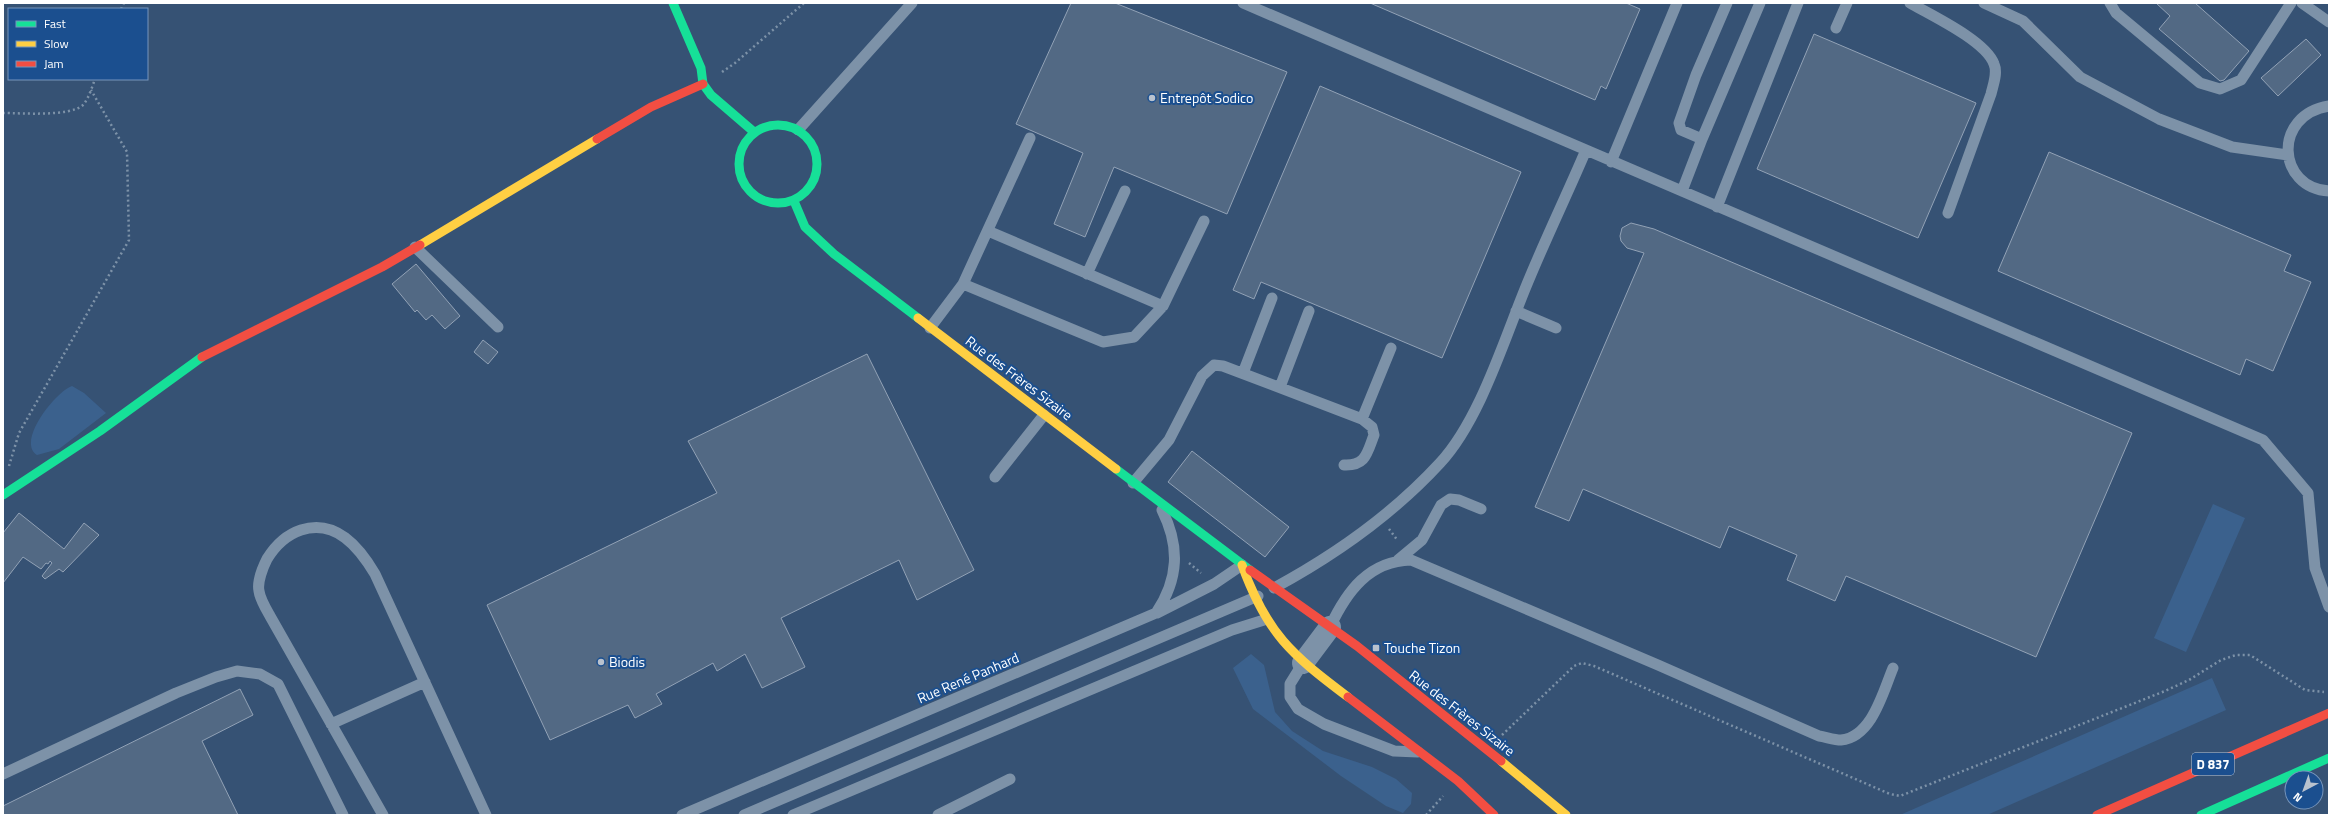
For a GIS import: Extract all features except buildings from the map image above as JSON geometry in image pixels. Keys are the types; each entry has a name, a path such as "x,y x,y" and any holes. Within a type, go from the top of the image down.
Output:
{"street":[{"path":"673,3 701,68 703,84 711,95 754,132"},
{"path":"3,495 100,430 197,359 382,266 651,107 703,84"},
{"path":"784,125 798,130 814,145 818,166 811,187 794,201 771,203 751,193 740,173 741,151 754,132 768,126 784,125"},
{"name":"Rue des Frères Sizaire","path":"794,201 805,227 834,254 1158,502 1242,565 1276,587 1330,627 1528,782 1566,815"},
{"path":"1242,565 1264,620 1284,646 1303,663 1422,752 1458,781 1494,815"},
{"path":"1303,663 1330,627"},
{"name":"D 837","path":"2097,815 2329,713"},
{"path":"2201,815 2329,758"}],"lane":[{"path":"798,130 912,3"},
{"path":"1243,3 1611,162 2263,440 2308,493 2315,568 2329,607"},
{"path":"1611,162 1677,3"},
{"path":"1702,139 1681,130 1679,122 1696,75 1727,3"},
{"path":"1682,191 1702,139 1760,3"},
{"path":"1717,207 1798,3"},
{"path":"1836,28 1847,3"},
{"path":"1910,3 1968,36 1982,48 1994,64 1995,78 1991,94 1948,213"},
{"path":"1984,3 2023,21 2080,77 2159,119 2232,147 2288,155"},
{"path":"2110,3 2116,13 2200,83 2220,89 2241,80 2290,3"},
{"path":"2302,3 2329,22"},
{"path":"2329,106 2316,108 2304,115 2294,126 2288,140 2288,155 2292,167 2300,178 2310,186 2329,191"},
{"path":"930,328 963,284 1030,138"},
{"path":"744,815 1254,598 1276,587 1334,552 1382,518 1441,463 1455,443 1480,398 1547,236 1586,150"},
{"path":"1087,274 1125,191"},
{"path":"963,284 1103,342 1134,337 1163,306 1204,221"},
{"path":"988,231 1163,306"},
{"path":"415,247 498,327"},
{"path":"1243,373 1272,298"},
{"path":"1280,387 1310,311"},
{"path":"1516,311 1556,328"},
{"path":"1362,419 1391,348"},
{"path":"1133,483 1169,440 1187,402 1206,371 1214,365 1224,366 1362,419 1372,427 1374,436 1362,462 1355,465 1344,465"},
{"path":"995,477 1044,415"},
{"path":"1330,627 1343,602 1353,588 1381,565 1402,557 1422,540 1442,506 1450,499 1459,500 1481,509"},
{"path":"1156,613 1168,595 1174,574 1174,551 1170,526 1158,502"},
{"path":"383,815 270,616 258,590 263,568 274,548 291,533 314,526 333,530 349,540 363,553 375,574 486,815"},
{"path":"1402,557 1430,566 1819,736 1841,740 1859,732 1870,720 1893,668"},
{"name":"Rue René Panhard","path":"682,815 1156,613 1214,584 1242,565"},
{"path":"793,815 808,812 1232,630 1264,620"},
{"path":"1303,663 1290,684 1290,697 1298,709 1324,724 1394,751 1422,752"},
{"path":"3,774 176,692 237,671 260,674 278,684 343,815"},
{"path":"331,724 425,682"},
{"path":"938,815 1010,779"}],"path":[{"path":"703,84 735,63 804,3"},
{"path":"3,113 70,111 83,105 95,80"},
{"path":"8,470 19,433 129,240 127,152 91,90"},
{"path":"1382,518 1402,557"}],"water":[{"path":"72,386 84,393 106,413 59,449 37,455 32,449 31,440 34,429 40,418 56,397"},
{"path":"2213,504 2245,518 2186,652 2154,638"},
{"path":"1251,654 1264,665 1275,712 1292,731 1323,751 1372,767 1396,779 1412,793 1411,804 1403,813 1386,806 1341,776 1253,709 1233,668"},
{"path":"2212,678 2226,710 1987,815 1900,815"}],"traffic: fast":[{"path":"673,3 701,68 703,84 711,95 754,132"},
{"path":"778,125 793,128 806,136 814,149 817,164 814,179 806,192 793,200 778,203 763,200 750,192 742,179 739,164 742,149 750,136 763,128 778,125"},
{"path":"794,201 805,227 834,254 918,318"},
{"path":"3,495 100,431 202,357"},
{"path":"1116,469 1250,570"},
{"path":"2201,815 2329,758"}],"traffic: slow":[{"path":"420,245 597,139"},
{"path":"918,318 1116,469"},
{"path":"1242,565 1251,589 1261,609 1271,626 1283,641 1311,668 1348,697"},
{"path":"1501,761 1566,815"}],"traffic: jam":[{"path":"597,139 651,107 703,84"},
{"path":"202,357 382,267 420,245"},
{"path":"1250,570 1357,646 1501,761"},
{"path":"1348,697 1458,781 1494,815"},
{"path":"2097,815 2329,713"}],"place":[{"name":"Entrepôt Sodico","path":"1152,98"},
{"name":"Touche Tizon","path":"1376,648"},
{"name":"Biodis","path":"601,662"}]}
